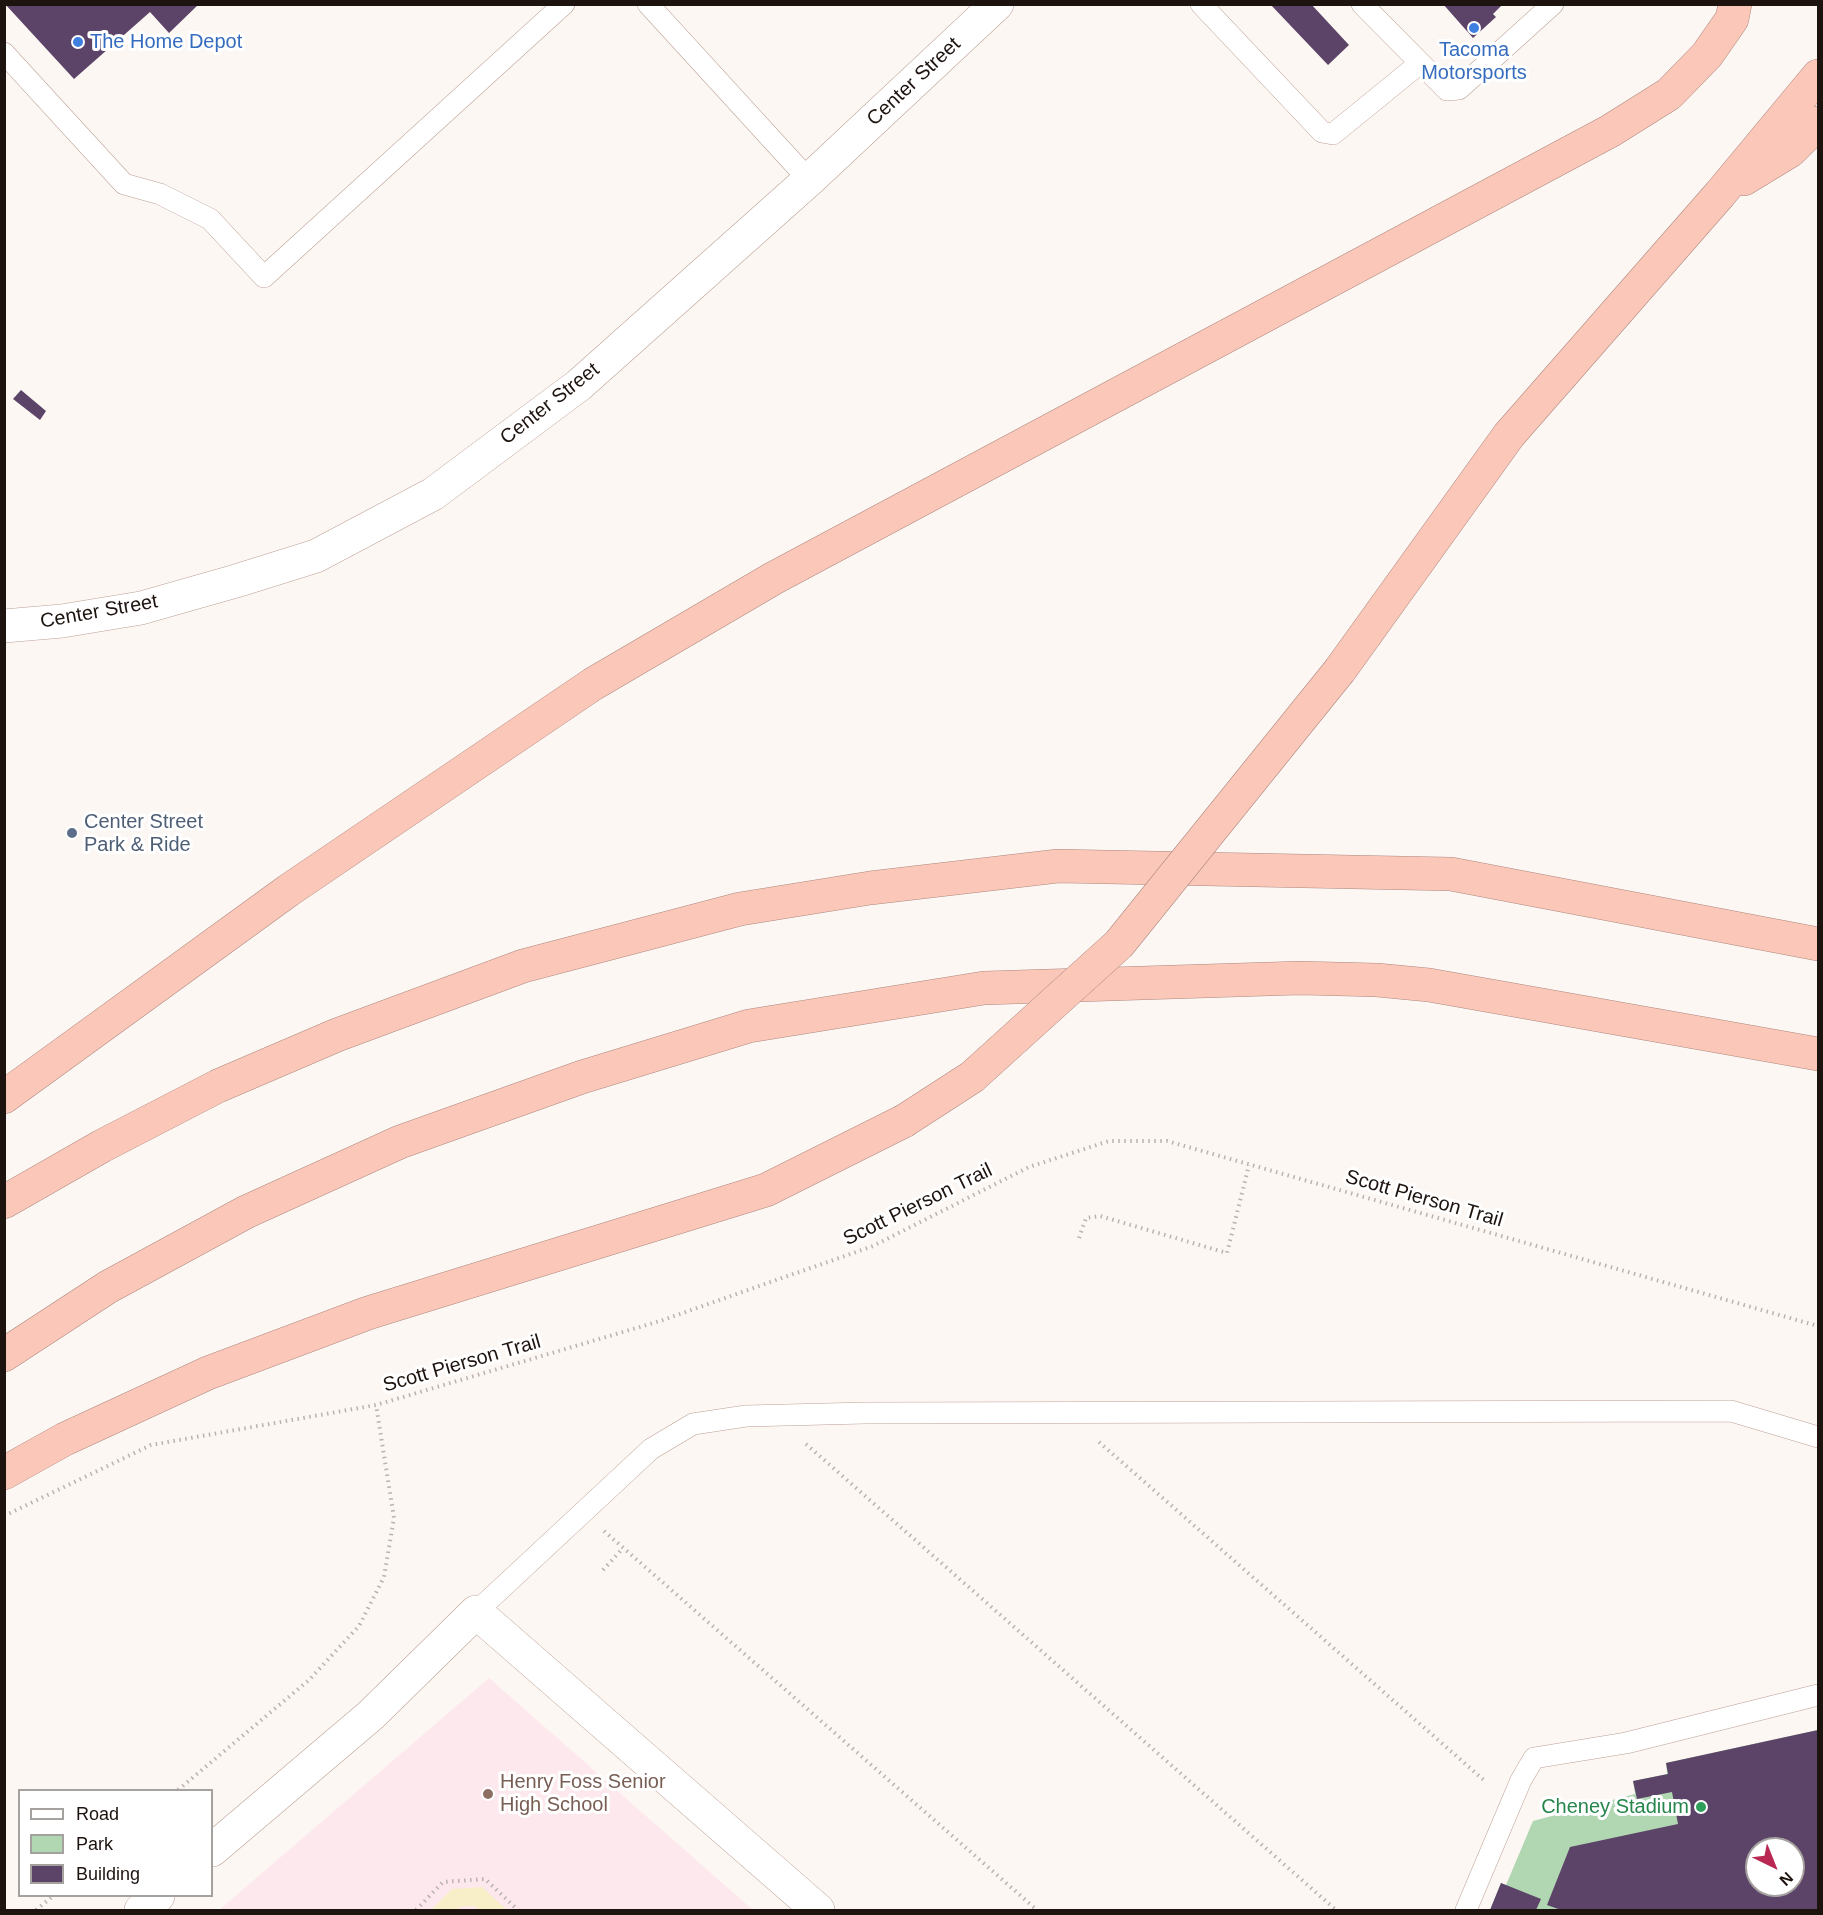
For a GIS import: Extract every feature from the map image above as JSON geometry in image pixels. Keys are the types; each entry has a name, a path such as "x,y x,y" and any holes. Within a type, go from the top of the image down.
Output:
{"highway":[{"path":"4,1097 289,890 593,684 774,578 1610,131 1669,94 1707,55 1731,19 1735,4"},
{"path":"4,1473 65,1439 208,1373 368,1313 766,1190 904,1121 972,1077 1119,944 1340,670 1509,435 1720,194 1818,76"},
{"path":"1720,194 1790,151 1818,123"},
{"path":"4,1202 102,1146 218,1086 337,1035 512,970 740,909 870,888 1058,866 1451,874 1818,944"},
{"path":"4,1355 108,1287 236,1218 400,1142 582,1077 749,1026 984,988 1300,978 1429,985 1818,1054"}],"main road":[{"name":"Center Street","path":"4,626 62,621 141,608 236,581 316,556 433,494 579,385 808,180 997,4"},
{"path":"213,1849 371,1715 476,1612 818,1911"},
{"path":"141,1911 157,1897"}],"lane":[{"path":"4,53 124,184 160,194 210,219 264,277 564,4"},
{"path":"648,4 808,180"},
{"path":"1201,4 1322,132 1334,134 1419,64"},
{"path":"1362,4 1447,90 1459,89 1553,4"},
{"path":"476,1612 651,1449 693,1424 746,1416 1731,1411 1818,1437"},
{"path":"1466,1911 1521,1780 1534,1758 1626,1743 1818,1695"}],"path":[{"name":"Scott Pierson Trail","path":"4,1516 151,1445 376,1405 660,1321 873,1246 1029,1167 1109,1141 1167,1141 1818,1326"},
{"path":"1079,1238 1086,1218 1100,1216 1227,1253 1249,1165"},
{"path":"180,1789 309,1680 359,1626 384,1576 394,1518 376,1405"},
{"path":"794,1415 796,1435 1336,1911"},
{"path":"1091,1436 1486,1782"},
{"path":"584,1512 1037,1911"},
{"path":"603,1570 623,1548"},
{"path":"416,1911 443,1882 485,1880 518,1911"},
{"path":"36,1911 52,1897"}],"shaded area":[{"name":"Henry Foss Senior High School","path":"489,1678 753,1910 219,1910"}],"green space":[{"name":"Cheney Stadium","path":"1818,1730 1818,1910 1490,1910 1501,1883 1506,1885 1533,1821 1635,1794 1633,1781 1667,1774 1666,1763"}],"sand":[{"path":"482,1887 507,1910 479,1910 474,1906 460,1907 457,1910 431,1910 452,1889"}],"building":[{"name":"The Home Depot","path":"5,4 199,4 169,33 150,12 74,79"},
{"path":"1270,4 1311,4 1349,45 1328,65"},
{"name":"Tacoma Motorsports","path":"1443,4 1503,4 1493,14 1496,17 1473,38"},
{"path":"21,390 46,411 40,420 13,399"},
{"name":"Cheney Stadium","path":"1818,1730 1818,1910 1561,1910 1547,1905 1570,1847 1678,1824 1672,1792 1637,1799 1633,1781 1668,1774 1666,1763"},
{"path":"1501,1883 1541,1899 1536,1910 1490,1910"}],"place":[{"name":"Tacoma Motorsports","path":"1474,28"},
{"name":"The Home Depot","path":"78,42"},
{"name":"Center Street Park & Ride","path":"72,833"},
{"name":"Henry Foss Senior High School","path":"488,1794"},
{"name":"Cheney Stadium","path":"1701,1807"}]}
